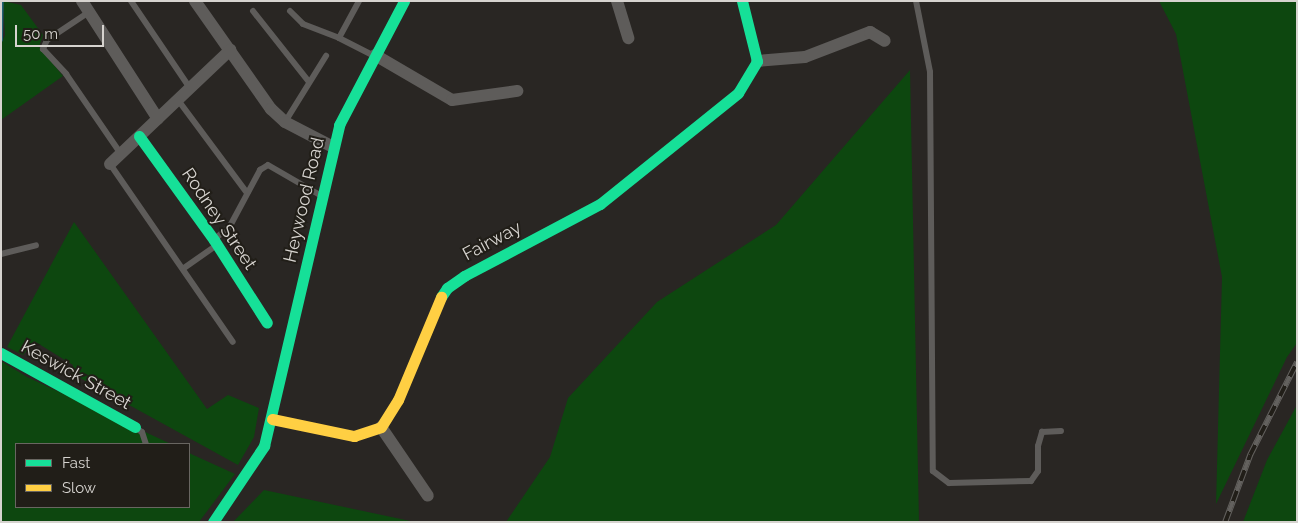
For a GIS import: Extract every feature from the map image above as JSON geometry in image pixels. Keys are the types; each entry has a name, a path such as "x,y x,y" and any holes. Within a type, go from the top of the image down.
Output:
{"street":[{"path":"196,1 271,109 284,122 333,147"},
{"name":"Heywood Road","path":"213,522 264,446 272,419 333,147 350,99 404,1"},
{"path":"617,1 628,38"},
{"path":"742,1 757,61 805,57 870,32 885,40"},
{"path":"87,5 158,118"},
{"path":"110,164 230,50"},
{"path":"374,55 452,100 517,91"},
{"name":"Fairway","path":"381,427 398,400 436,305 446,288 464,276 600,204 738,93 757,61"},
{"name":"Rodney Street","path":"139,136 216,242 267,322"},
{"name":"Keswick Street","path":"1,353 135,427"},
{"path":"272,419 354,436 381,427 428,496"}],"lane":[{"path":"131,1 190,88"},
{"path":"339,38 359,1"},
{"path":"916,1 930,72 934,471 949,483 1031,481 1038,471 1038,446 1042,432 1060,431"},
{"path":"87,5 47,40 43,49 66,74 121,154"},
{"path":"253,11 309,82"},
{"path":"290,11 303,24 339,38 374,55"},
{"path":"284,122 326,56"},
{"path":"178,100 247,194"},
{"path":"110,164 184,268 233,342"},
{"path":"184,268 216,242 230,226 260,170 268,165 321,196"},
{"path":"1,254 36,245"},
{"path":"135,427 142,432 146,443"}],"green space":[{"path":"3,1 21,5 43,35 39,47 63,76 1,120 1,44 5,35"},
{"path":"1159,1 1297,1 1297,343 1287,357 1216,504 1222,277 1176,34"},
{"path":"910,70 919,522 506,522 550,457 568,398 657,302 776,225"},
{"path":"74,222 207,409 228,395 259,408 254,437 238,465 71,373 73,365 34,341 23,355 7,347"},
{"path":"1,361 27,377 169,443 15,443 15,508 190,508 190,453 235,474 199,522 1,522"},
{"path":"1297,405 1297,522 1243,522 1267,460"},
{"path":"264,490 415,522 233,522"}],"waterway":[{"path":"1,40 2,1"}],"railway":[{"path":"1225,522 1250,455 1297,362"}],"traffic: fast":[{"path":"213,522 264,446 339,125 404,1"},
{"path":"441,297 447,288 464,276 600,204 738,93 757,61 742,1"},
{"path":"139,136 214,240 267,323"},
{"path":"1,353 135,427"}],"traffic: slow":[{"path":"272,419 354,436 381,427 398,400 441,297"}]}
